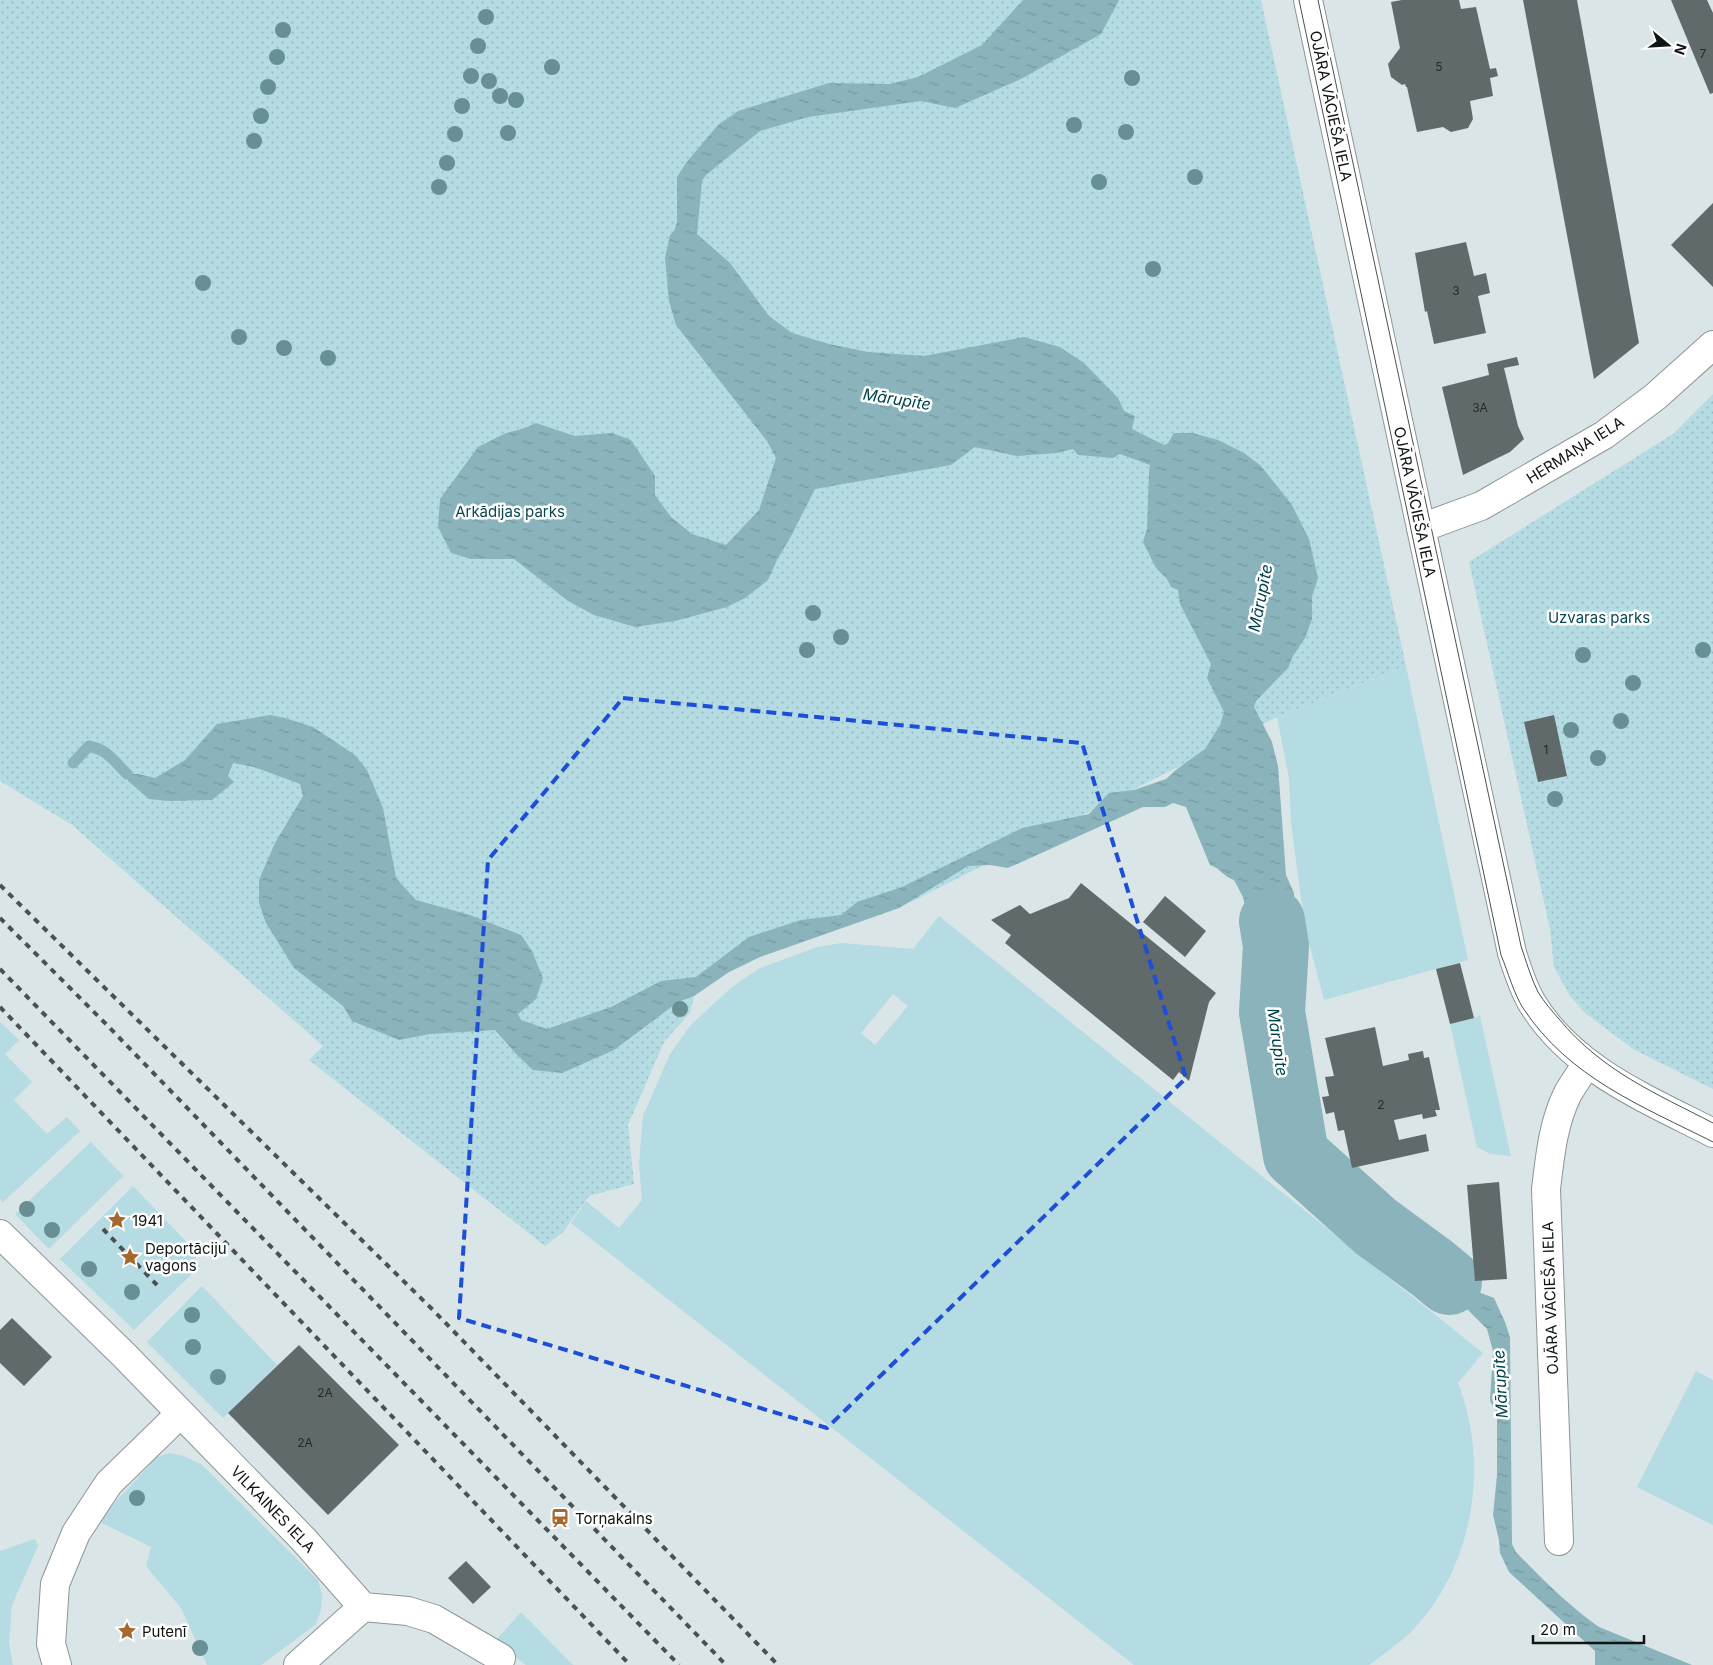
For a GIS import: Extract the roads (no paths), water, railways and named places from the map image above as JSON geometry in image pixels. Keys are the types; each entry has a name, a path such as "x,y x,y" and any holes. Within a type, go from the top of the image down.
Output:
{"street":[{"name":"OJĀRA VĀCIEŠA IELA","path":"1308,0 1512,953 1531,1002 1548,1025 1567,1045 1588,1063 1617,1083 1713,1133"},
{"name":"HERMAŅA IELA","path":"1421,528 1481,506 1604,435 1655,397 1713,345"},
{"name":"OJĀRA VĀCIEŠA IELA","path":"1559,1541 1546,1189 1551,1146 1558,1116 1569,1093 1588,1063"},
{"name":"VILKAINES IELA","path":"0,1234 124,1355 304,1540 363,1607"},
{"path":"57,1665 51,1644 55,1584 76,1533 109,1483 180,1414"},
{"path":"298,1665 363,1607 408,1611 434,1619 501,1658"}],"water":[{"path":"1023,0 1119,0 1101,34 1021,79 955,108 921,101 808,117 760,131 706,175 702,181 697,234 730,263 769,316 792,333 829,344 868,352 924,356 1024,337 1060,347 1084,363 1118,398 1124,411 1135,416 1132,429 1164,445 1168,443 1174,433 1192,433 1218,440 1244,453 1261,466 1292,505 1309,539 1318,578 1312,597 1312,619 1305,638 1293,656 1288,668 1256,701 1254,707 1272,742 1278,766 1286,875 1294,893 1301,981 1295,1001 1284,1011 1263,1012 1256,1007 1254,944 1243,897 1234,880 1210,865 1186,807 1173,803 1165,807 1143,807 1008,868 990,865 968,866 899,908 760,957 729,972 694,996 678,1002 614,1050 562,1073 533,1070 495,1030 430,1034 399,1040 352,1021 343,1006 294,968 266,923 259,903 259,880 275,843 303,796 300,784 254,767 233,763 228,776 234,782 212,800 168,801 149,799 128,781 127,774 139,774 155,778 185,760 217,724 270,715 313,727 355,755 367,770 383,808 396,878 416,900 470,915 521,935 532,951 543,978 536,999 518,1014 521,1020 547,1029 611,1007 661,981 696,977 749,937 801,920 841,915 857,902 902,887 1022,828 1089,814 1109,793 1134,790 1166,779 1205,749 1220,725 1224,712 1207,678 1211,664 1180,604 1178,590 1171,587 1167,579 1156,568 1143,542 1147,529 1150,465 1120,454 1113,458 1078,455 1073,449 1057,453 1017,456 975,447 951,465 815,489 768,580 745,598 727,607 675,621 635,627 594,615 568,601 514,559 471,559 451,553 438,527 440,499 478,447 504,434 536,423 575,436 612,433 631,440 655,476 655,495 671,517 692,534 726,545 759,510 776,458 767,441 676,325 669,301 665,258 670,235 674,231 677,222 677,177 686,163 718,125 738,111 829,83 890,84 918,77 982,45"},
{"path":"1385,1216 1460,1285 1494,1298 1505,1322 1510,1337 1512,1544 1516,1552 1566,1601 1599,1627 1692,1665 1595,1665 1595,1651 1509,1572 1500,1553 1493,1515 1497,1475 1497,1413 1490,1401 1493,1351 1487,1329 1432,1274 1388,1245 1382,1245 1369,1237"}],"waterway":[{"path":"73,763 89,746 106,753 127,774"},
{"name":"Mārupīte","path":"1272,921 1276,946 1272,1012 1296,1155 1376,1227 1449,1282"}],"tram line":[{"path":"1299,0 1501,955 1523,1008 1541,1032 1562,1053 1585,1072 1609,1088 1713,1142"},
{"path":"1318,0 1521,946 1533,981 1545,1003 1593,1053 1611,1067 1650,1091 1713,1123"}],"railway":[{"path":"0,885 433,1310 778,1665"},
{"path":"0,918 106,1024 726,1665"},
{"path":"0,969 679,1665"},
{"path":"0,1007 630,1665"},
{"path":"103,1229 157,1285"}],"place":[{"name":"1941","path":"117,1220"},
{"name":"Deportāciju vagons","path":"130,1257"},
{"name":"Torņakalns","path":"560,1518"},
{"name":"Putenī","path":"127,1631"}],"park label":[{"name":"Arkādijas parks","path":"510,511"},
{"name":"Uzvaras parks","path":"1599,617"}]}
